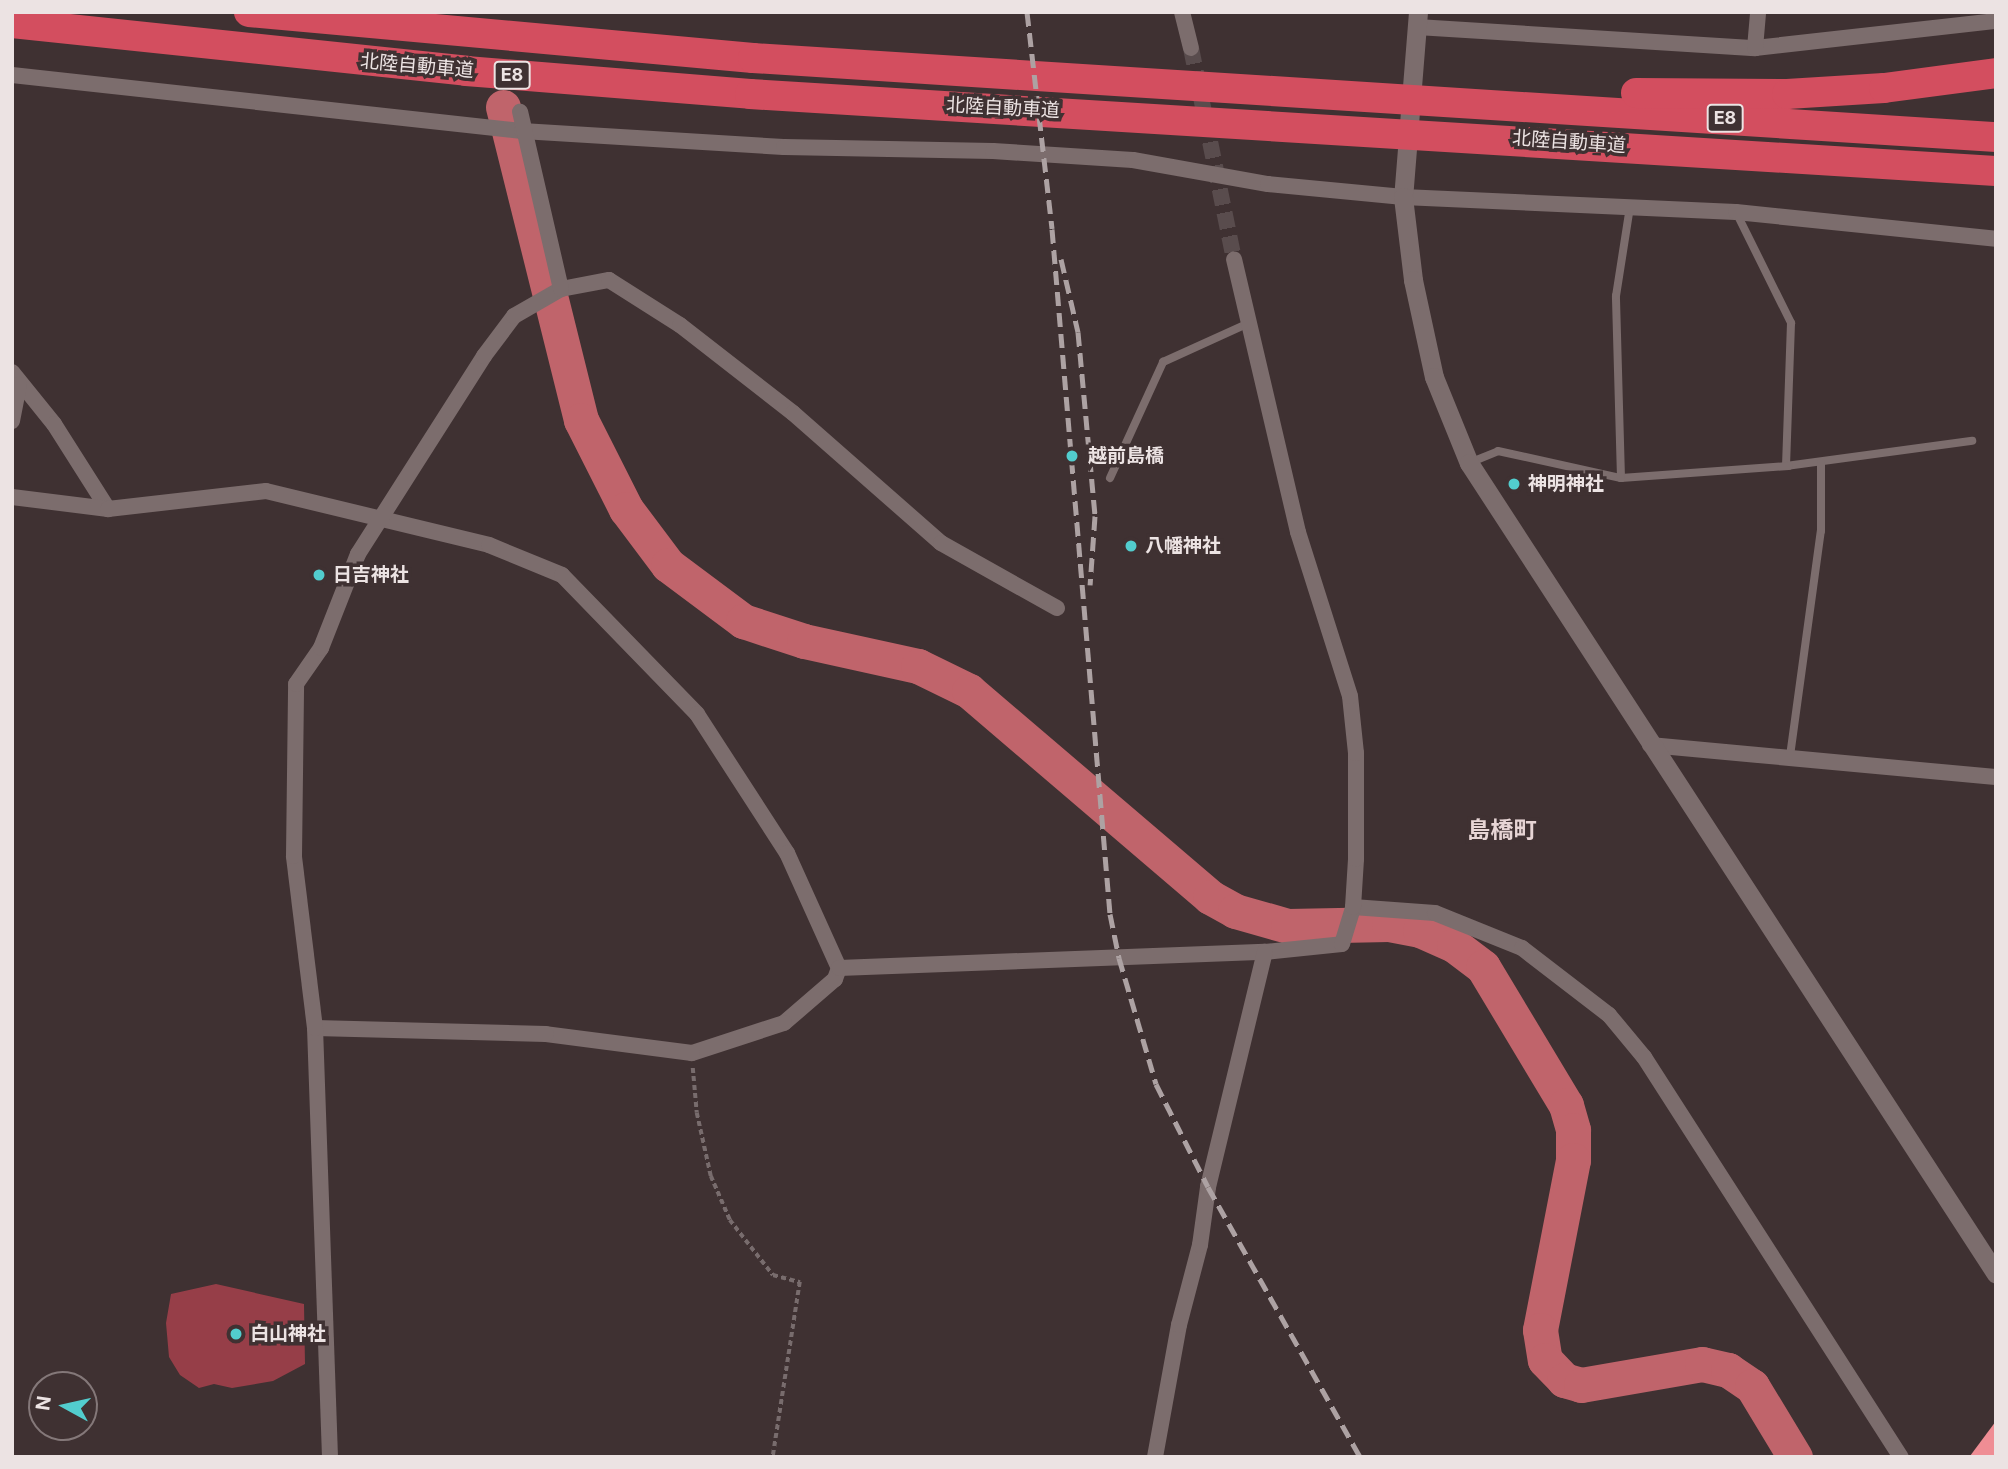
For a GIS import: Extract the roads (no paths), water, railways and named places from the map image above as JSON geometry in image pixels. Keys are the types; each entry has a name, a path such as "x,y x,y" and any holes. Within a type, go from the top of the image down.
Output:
{"highway":[{"name":"北陸自動車道","path":"249,12 753,58 1070,78 1454,94 1996,137"},
{"name":"北陸自動車道","path":"12,23 466,71 1996,171"},
{"path":"1454,94 1787,93 1884,88 1996,73"},
{"path":"1869,162 1996,181"}],"street":[{"path":"1182,12 1191,48"},
{"path":"1755,48 1758,12"},
{"path":"1996,21 1755,48 1418,19 1403,197 1413,280 1434,377 1469,463 1996,1274"},
{"path":"12,75 512,130 784,147 1026,153 1133,160 1268,184 1403,197 1736,212 1996,239"},
{"path":"520,113 512,130 552,293"},
{"path":"839,968 1265,952 1342,944 1349,919 1356,753 1350,696 1302,544 1234,259"},
{"path":"330,1457 315,1028 294,856 296,684 321,648 358,554 514,316 552,293 609,280 680,325 793,413 941,543 1057,608"},
{"path":"16,378 54,424 108,509"},
{"path":"12,421 16,378"},
{"path":"12,497 108,509 266,491 380,517 535,560 582,593 697,714 787,853 839,968 835,979 784,1023 692,1054 546,1034 315,1028"},
{"path":"1650,745 1996,777"},
{"path":"1349,919 1435,914 1522,948 1609,1015 1644,1057 1901,1457"},
{"path":"1155,1457 1179,1325 1200,1245 1208,1187 1265,952"}],"lane":[{"path":"1621,478 1616,296 1630,208"},
{"path":"1736,212 1791,323 1786,466"},
{"path":"1110,478 1163,362 1250,323"},
{"path":"1469,463 1499,451 1621,478 1821,463 1972,441"},
{"path":"1790,756 1821,531 1821,463"}],"waterway":[{"path":"503,107 581,420 626,509 668,565 743,621 804,641 918,666 969,691 1210,897 1235,911 1288,926 1389,924 1420,930 1454,945 1483,967 1566,1105 1573,1130 1573,1160 1540,1330 1545,1360 1564,1380 1581,1385 1702,1364 1728,1370 1752,1386 1795,1457"}],"tunnel":[{"path":"1191,48 1234,259"}],"railway":[{"path":"1027,12 1052,229 1110,914 1119,958 1156,1084 1208,1187 1360,1457"},
{"path":"1061,259 1078,332 1095,516 1090,585"}],"place":[{"name":"越前島橋","path":"1072,456"},
{"name":"神明神社","path":"1514,484"},
{"name":"八幡神社","path":"1131,546"},
{"name":"日吉神社","path":"319,575"},
{"name":"白山神社","path":"236,1334"}],"district":[{"name":"島橋町","path":"1502,830"}]}
